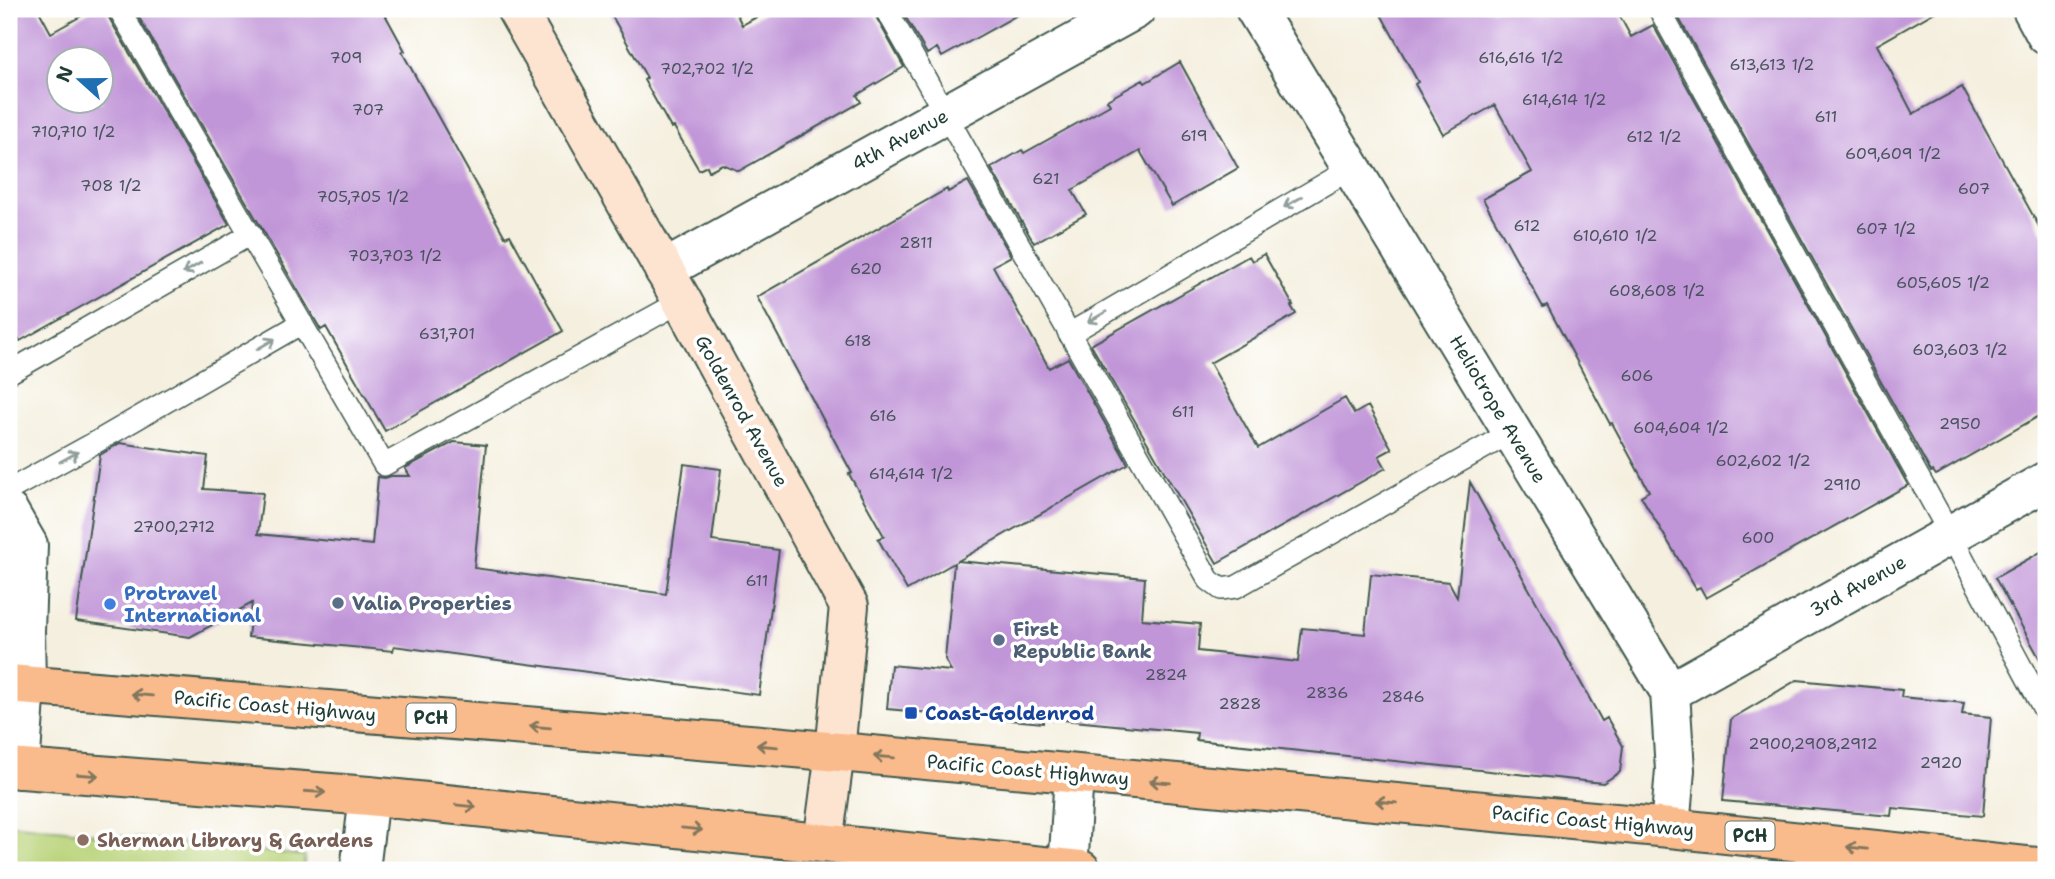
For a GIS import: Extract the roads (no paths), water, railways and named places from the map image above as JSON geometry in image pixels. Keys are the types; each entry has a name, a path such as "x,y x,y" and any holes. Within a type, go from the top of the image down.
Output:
{"highway":[{"name":"Pacific Coast Highway","path":"18,684 835,752 1670,828 2046,868"},
{"path":"14,769 369,796 1072,870"}],"street":[{"name":"Goldenrod Avenue","path":"516,9 673,285 849,606 823,844"},
{"name":"4th Avenue","path":"673,285 945,116 1136,9"},
{"name":"Heliotrope Avenue","path":"1255,9 1670,692 1675,770 1670,828"},
{"path":"2032,9 2046,35"},
{"name":"3rd Avenue","path":"1670,692 2046,481"},
{"path":"9,512 28,545 25,631 18,684 14,769"},
{"path":"1072,870 1074,774"},
{"path":"360,870 369,796"}],"lane":[{"path":"119,9 384,464 673,285"},
{"path":"886,9 1209,580 1221,589 1236,587 1512,432"},
{"path":"1659,9 1950,534 2046,713"},
{"path":"1069,334 1352,168"},
{"path":"9,373 251,234"},
{"path":"9,490 302,323"}],"place":[{"name":"Valia Properties","path":"338,603"},
{"name":"Protravel International","path":"110,604"},
{"name":"First Republic Bank","path":"999,640"},
{"name":"Coast-Goldenrod","path":"911,713"},
{"name":"Sherman Library & Gardens","path":"83,840"}]}
